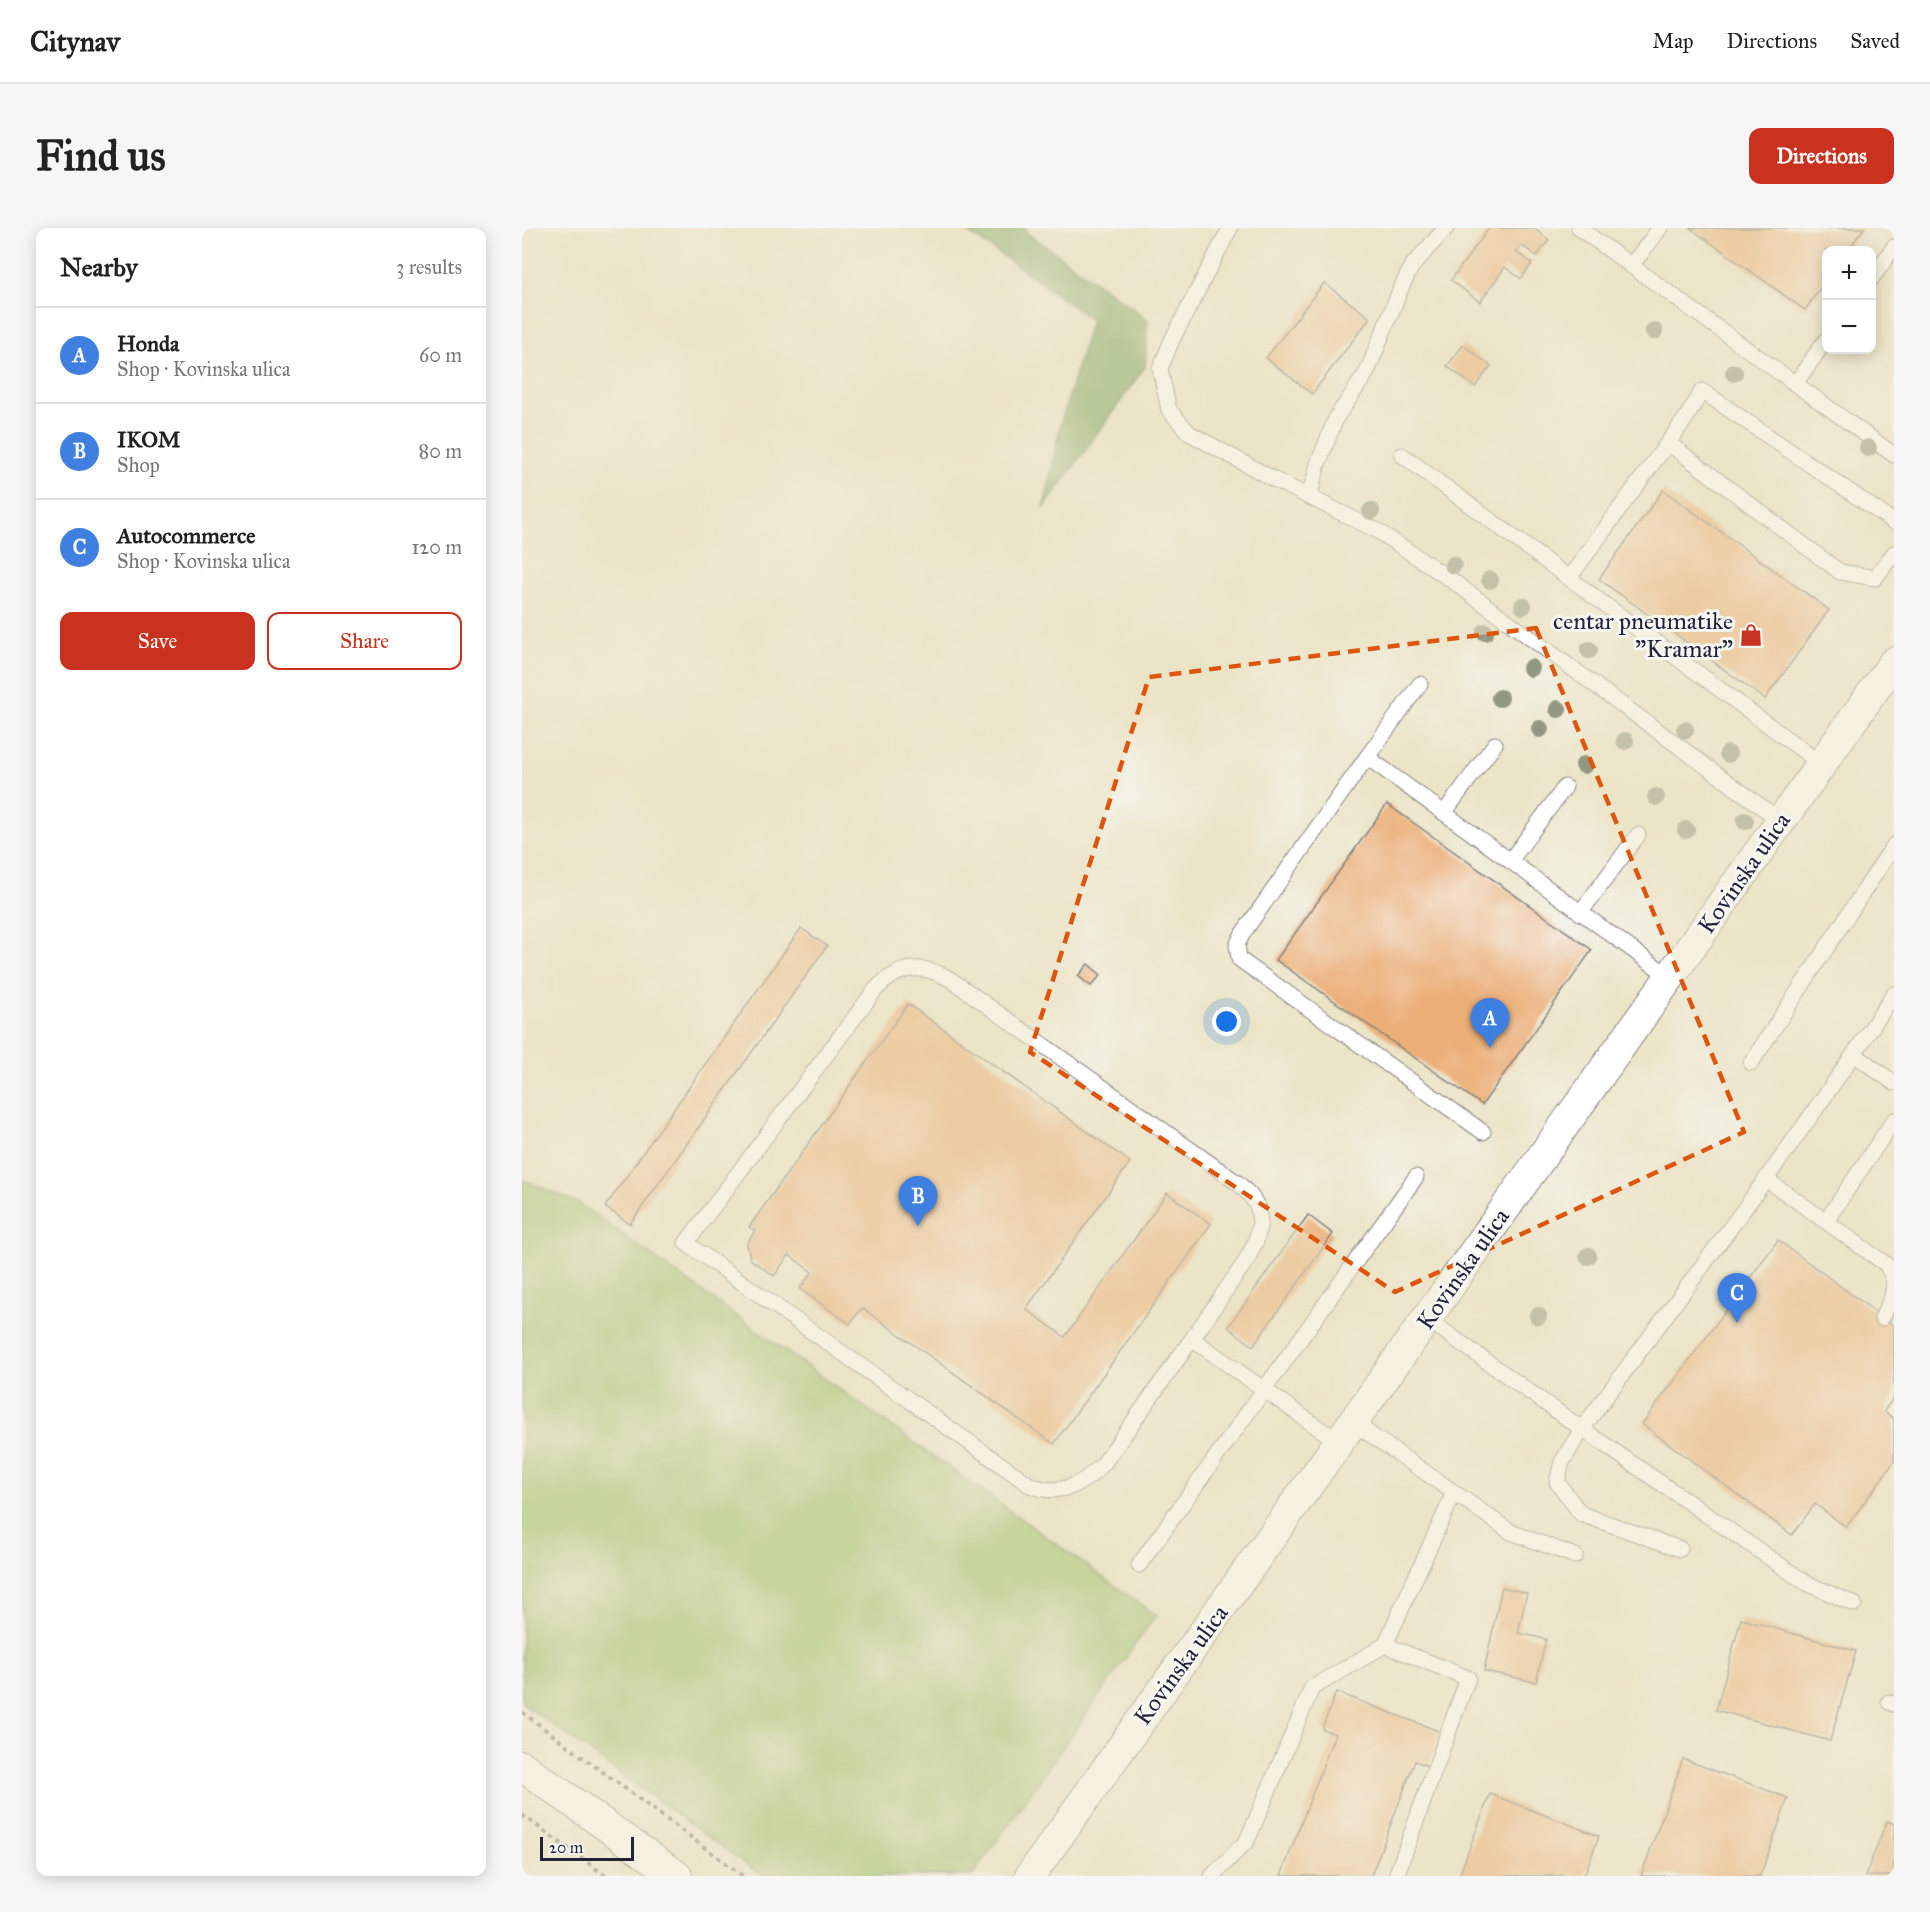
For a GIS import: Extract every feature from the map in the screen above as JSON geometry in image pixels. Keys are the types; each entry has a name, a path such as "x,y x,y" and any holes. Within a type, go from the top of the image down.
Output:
{"street":[{"name":"Kovinska ulica","path":"1030,1876 1894,662"},
{"path":"522,1766 677,1876"}],"lane":[{"path":"1230,228 1172,340 1160,369 1169,411 1189,433 1378,531 1450,579 1781,821"},
{"path":"1309,497 1318,464 1336,418 1367,372 1412,266 1446,228"},
{"path":"1579,228 1894,455"},
{"path":"1631,266 1660,228"},
{"path":"1876,272 1894,247"},
{"path":"1795,384 1822,347"},
{"path":"1569,578 1686,418 1702,391 1894,522"},
{"path":"1668,443 1840,572 1875,578 1894,553"},
{"path":"1402,455 1821,764"},
{"path":"1420,684 1243,933 1237,945 1239,958 1483,1132"},
{"path":"1444,813 1495,744"},
{"path":"1367,757 1670,977"},
{"path":"1510,861 1565,787"},
{"path":"1580,913 1638,835"},
{"path":"1751,1063 1894,845"},
{"path":"912,968 928,969 950,979 1239,1184 1250,1195 1258,1207 1260,1223 1256,1241 1246,1261 1192,1339 1104,1463 1079,1484 1067,1488 1043,1490 1030,1485 686,1243 875,990 896,973 912,968"},
{"path":"1680,1549 1581,1514 1557,1482 1562,1462 1582,1429 1766,1179 1894,994"},
{"path":"1854,1054 1894,1083"},
{"path":"1826,1221 1894,1120"},
{"path":"1139,1565 1416,1177"},
{"path":"1766,1179 1887,1265 1894,1282 1892,1297 1882,1317"},
{"path":"1428,1319 1582,1429 1806,1583 1854,1604"},
{"path":"1192,1339 1266,1389 1454,1493 1511,1532 1575,1556"},
{"path":"1212,1876 1247,1841 1312,1688 1385,1645 1454,1493"},
{"path":"1385,1645 1468,1678 1396,1876"}],"path":[{"path":"522,1712 743,1876"},
{"path":"522,1815 606,1876"}],"highlighted area":[{"path":"1536,628 1744,1132 1395,1292 1030,1052 1149,677"}],"green space":[{"path":"962,228 1026,228 1026,232 1148,319 1145,367 1044,508 1060,426 1091,320"},
{"path":"522,1179 578,1203 1156,1615 972,1876 762,1876 522,1703"}],"building":[{"path":"1489,228 1533,228 1549,240 1537,256 1521,245 1516,252 1532,263 1521,279 1505,267 1480,302 1451,280"},
{"path":"1690,228 1864,228 1851,246 1822,246 1822,286 1805,310"},
{"path":"1324,283 1370,318 1312,394 1266,358"},
{"path":"1463,345 1491,366 1475,387 1447,366"},
{"path":"1663,490 1829,610 1765,699 1599,579"},
{"path":"1387,804 1592,950 1482,1105 1276,960"},
{"path":"801,928 827,946 630,1224 605,1207"},
{"path":"1088,964 1101,975 1091,986 1078,976"},
{"path":"908,1004 1130,1162 1026,1309 1065,1337 1167,1193 1211,1224 1054,1444 862,1308 850,1324 800,1289 812,1272 789,1255 774,1276 750,1259 747,1243 755,1231 749,1227"},
{"path":"1308,1215 1333,1234 1253,1346 1228,1327"},
{"path":"1778,1240 1894,1326 1894,1397 1884,1411 1894,1419 1894,1462 1846,1527 1815,1504 1792,1535 1642,1424"},
{"path":"1502,1587 1527,1593 1518,1633 1546,1639 1536,1682 1484,1671"},
{"path":"1741,1619 1856,1651 1830,1741 1716,1710"},
{"path":"1336,1692 1441,1732 1428,1766 1415,1761 1371,1876 1281,1876 1335,1734 1322,1729"},
{"path":"1683,1759 1788,1798 1760,1876 1641,1876"},
{"path":"1490,1794 1599,1836 1584,1876 1459,1876"},
{"path":"1887,1821 1894,1824 1894,1876 1865,1876"}],"place":[{"name":"centar pneumatike \"Kramar\"","path":"1751,635"},
{"name":"Honda","path":"1490,1048"},
{"name":"IKOM","path":"918,1226"},
{"name":"Autocommerce","path":"1737,1323"}]}
